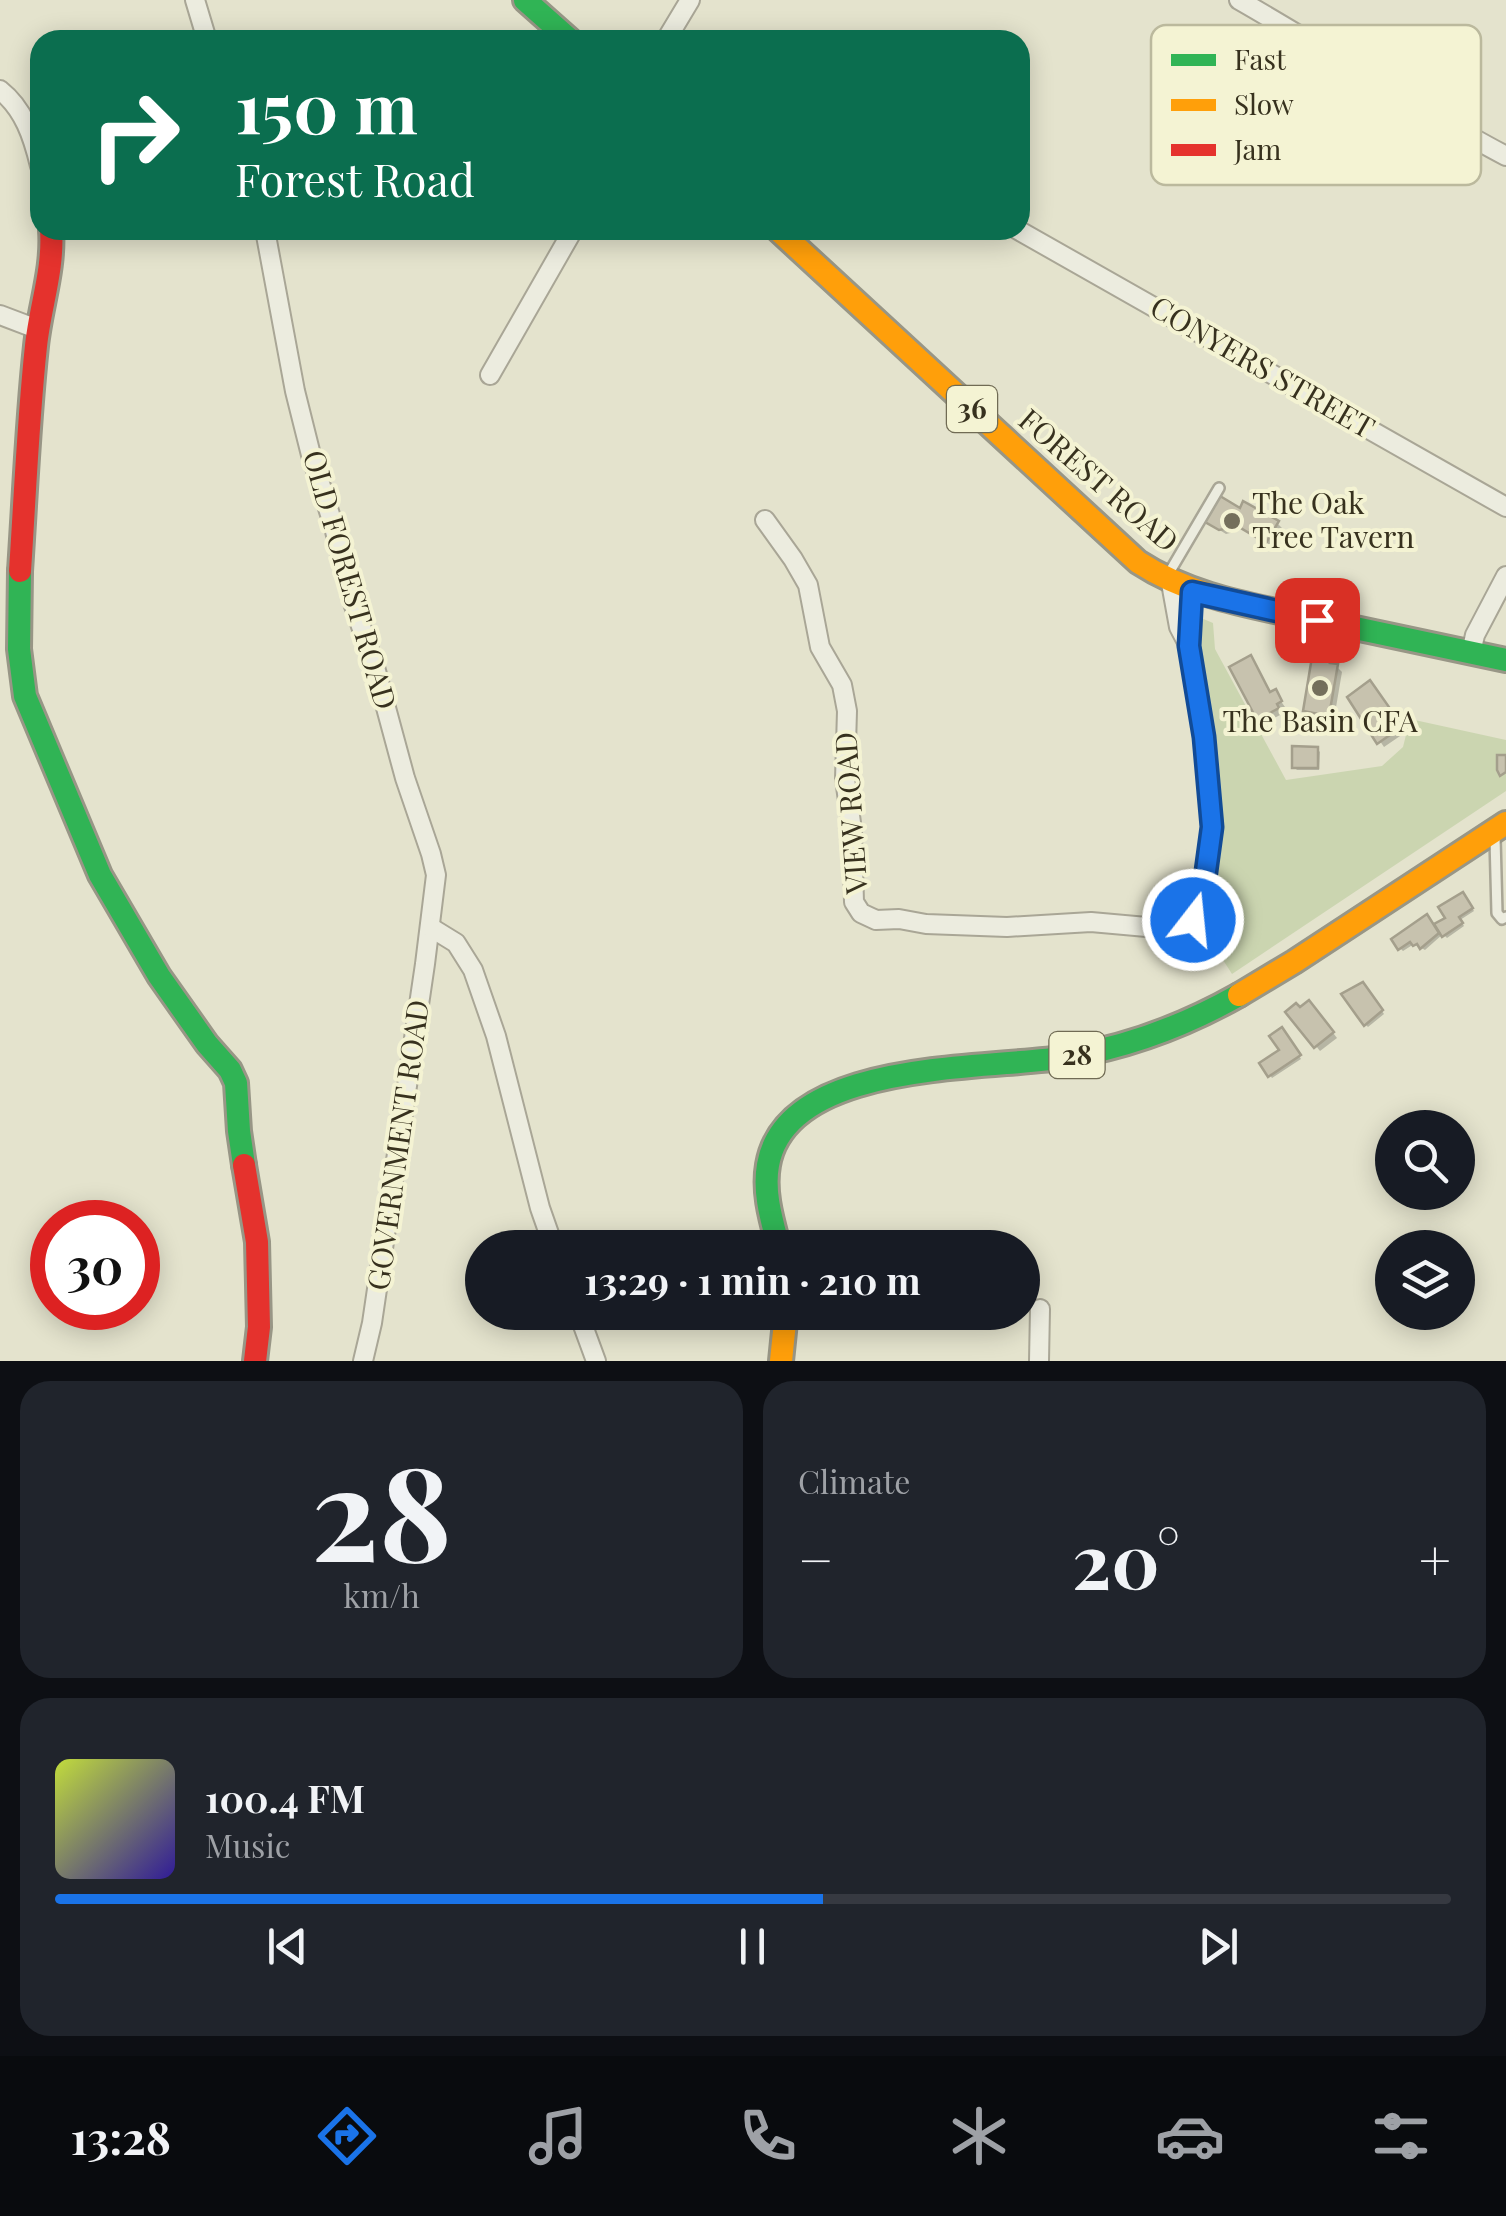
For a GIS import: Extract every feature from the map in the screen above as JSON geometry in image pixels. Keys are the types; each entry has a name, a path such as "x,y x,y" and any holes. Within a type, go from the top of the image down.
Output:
{"main road":[{"path":"525,0 559,30"},
{"path":"52,240 38,329 17,644 25,696 100,874 159,976 236,1083 259,1276 256,1361"},
{"name":"FOREST ROAD","path":"789,240 1138,562 1176,585 1506,660"},
{"name":"28","path":"774,1230 766,1200 769,1160 790,1123 814,1104 882,1079 918,1071 1077,1055 1191,1020 1262,983 1500,827"},
{"path":"781,1361 784,1330"}],"street":[{"path":"195,0 203,30"},
{"path":"672,30 690,0"},
{"path":"1239,0 1282,25"},
{"path":"0,90 24,118 30,132"},
{"path":"1481,143 1506,156"},
{"name":"CONYERS STREET","path":"1030,237 1506,507"},
{"name":"OLD FOREST ROAD","path":"266,240 295,391 352,600 431,854 436,875 430,928"},
{"path":"490,375 568,240"},
{"path":"0,315 38,329"},
{"name":"VIEW ROAD","path":"764,520 808,585 820,646 842,685 846,711 844,779 852,830 854,902 861,913 876,920 1007,927 1091,922 1189,938 1204,886 1212,827 1204,737 1176,585"},
{"path":"1471,653 1506,576"},
{"path":"430,928 456,943 473,970 496,1036 548,1230"},
{"name":"GOVERNMENT ROAD","path":"363,1361 372,1323 430,928"},
{"path":"585,1330 596,1361"},
{"path":"1039,1361 1040,1330"}],"lane":[{"path":"1176,585 1219,488"},
{"path":"1500,827 1498,913 1502,919 1506,917"}],"green space":[{"path":"1194,615 1213,623 1215,649 1286,780 1382,766 1403,747 1410,719 1506,740 1506,791 1232,974 1202,927 1220,842"}],"building":[{"path":"1220,496 1240,508 1243,501 1279,521 1266,543 1232,523 1219,530 1205,522"},
{"path":"1251,655 1270,692 1276,689 1282,701 1277,704 1279,708 1257,720 1229,667"},
{"name":"The Basin CFA","path":"1312,657 1338,664 1329,716 1303,711"},
{"path":"1370,680 1400,728 1377,744 1347,697"},
{"path":"1292,746 1318,747 1318,768 1292,768"},
{"path":"1497,755 1506,755 1506,772 1500,776 1497,770"},
{"path":"1463,892 1473,908 1459,917 1463,923 1442,937 1434,924 1445,918 1438,907"},
{"path":"1427,914 1439,933 1420,949 1410,942 1398,950 1391,939"},
{"path":"1363,982 1383,1010 1364,1026 1341,994"},
{"path":"1309,1000 1334,1032 1314,1048 1285,1012 1296,1003 1300,1007"},
{"path":"1282,1027 1301,1055 1268,1077 1259,1063 1279,1050 1269,1036"}],"traffic: fast":[{"path":"525,0 559,30"},
{"path":"20,571 19,649 25,696 100,875 159,976 230,1070 236,1083 244,1165"},
{"path":"1308,618 1506,660"},
{"path":"774,1230 767,1196 768,1165 783,1130 811,1105 850,1088 895,1076 1067,1057 1112,1047 1177,1025 1239,995"}],"traffic: slow":[{"path":"789,240 1138,562 1199,591 1308,618"},
{"path":"1239,995 1506,823"},
{"path":"781,1361 784,1330"}],"traffic: jam":[{"path":"20,571 33,374 51,240"},
{"path":"244,1165 257,1242 259,1327 255,1361"}],"place":[{"name":"The Oak Tree Tavern","path":"1232,521"},
{"name":"The Basin CFA","path":"1320,688"}],"route":[{"path":"1193,920 1204,886 1212,827 1204,737 1189,646 1192,592 1317,620"}]}
